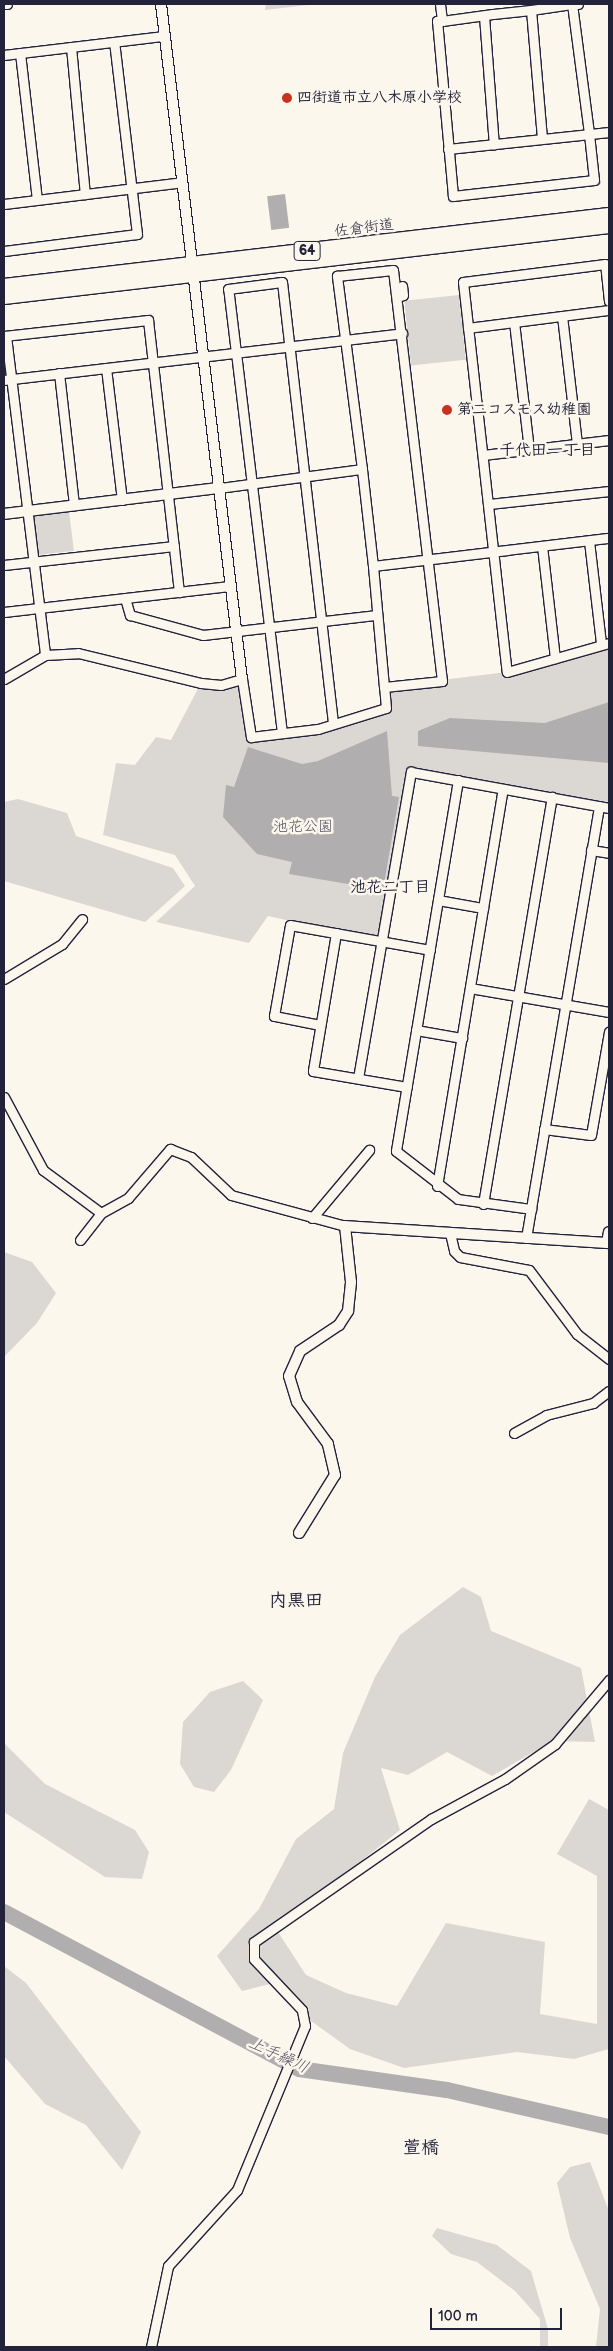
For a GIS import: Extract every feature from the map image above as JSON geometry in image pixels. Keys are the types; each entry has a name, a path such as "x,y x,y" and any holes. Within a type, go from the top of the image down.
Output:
{"main road":[{"name":"佐倉街道","path":"4,297 609,214"},
{"name":"佐倉街道","path":"4,286 193,270 609,226"}],"street":[{"path":"160,4 230,586 251,737 318,729 333,722 386,708 384,688 377,615 373,566 337,276 393,270 442,680 384,688"},
{"path":"440,4 442,21"},
{"path":"491,4 488,15 494,144"},
{"path":"574,4 594,180 453,196 436,21 488,15 531,10 543,6 574,4"},
{"path":"531,10 542,138"},
{"path":"4,55 164,36"},
{"path":"4,250 137,234 114,42"},
{"path":"71,47 85,194"},
{"path":"20,53 37,200"},
{"path":"448,150 609,132"},
{"path":"4,204 182,182"},
{"path":"589,541 605,643 507,672 495,552 463,282 605,264 609,301"},
{"path":"282,733 228,289 282,282 333,722"},
{"path":"397,297 403,295 402,286"},
{"path":"468,328 609,310"},
{"path":"562,316 577,444"},
{"path":"45,654 7,379 5,336 148,320 180,592"},
{"path":"514,322 529,449"},
{"path":"7,379 402,333"},
{"path":"106,368 122,500"},
{"path":"59,373 74,505"},
{"path":"483,455 609,440"},
{"path":"4,514 362,470"},
{"path":"489,504 609,491"},
{"path":"373,566 609,538"},
{"path":"4,565 174,546"},
{"path":"542,546 555,658"},
{"path":"4,612 230,586"},
{"path":"125,598 130,616 202,636 377,615"},
{"path":"4,679 45,654 78,653 201,683 221,685 242,679"},
{"path":"358,1078 411,772 609,808"},
{"path":"458,780 396,1150 437,1186 458,1199 483,1204 530,1209"},
{"path":"437,1186 503,789"},
{"path":"483,1204 552,797"},
{"path":"526,1238 599,806"},
{"path":"592,850 609,853"},
{"path":"438,900 483,908"},
{"path":"4,979 57,948 82,919"},
{"path":"320,1025 274,1016 290,925 430,950"},
{"path":"336,933 312,1070 407,1087"},
{"path":"470,988 609,1012"},
{"path":"416,1030 462,1038"},
{"path":"544,1128 591,1135 609,1032"},
{"path":"4,1097 43,1170 101,1213"},
{"path":"80,1240 101,1213 128,1198 170,1149 191,1157 231,1194 345,1226 608,1243 609,1232"},
{"path":"312,1218 369,1150"},
{"path":"299,1533 335,1475 328,1444 297,1402 289,1376 300,1351 339,1325 348,1311 351,1282 345,1226"},
{"path":"450,1233 454,1251 460,1257 529,1270 577,1334 609,1359"},
{"path":"514,1432 546,1415 593,1403 609,1391"},
{"path":"151,2347 168,2266 237,2190 305,2026 302,2010 254,1959 254,1942 431,1819 505,1779 555,1744 609,1680"}],"green space":[{"path":"266,4 317,4 265,10"},
{"path":"459,295 466,360 411,365 404,301"},
{"path":"69,511 74,551 36,555 31,516"},
{"name":"池花公園","path":"609,643 609,808 411,772 383,942 268,916 249,943 156,922 195,886 175,855 103,835 116,763 135,765 156,737 171,740 201,683 244,681 251,731 282,733 386,709 384,687 507,672"},
{"path":"18,799 67,813 76,836 173,868 185,886 145,922 4,881 4,802"},
{"path":"4,1252 32,1262 56,1293 37,1323 4,1357"},
{"path":"463,1587 481,1597 491,1631 581,1668 595,1742 553,1741 492,1776 447,1752 408,1775 381,1768 400,1830 276,1929 306,1975 346,1993 397,2006 446,1923 545,1942 540,2014 597,2024 597,1876 557,1854 589,1799 609,1810 609,2049 574,2059 517,2052 404,2068 350,2049 293,2008 278,1982 242,1991 217,1956 259,1909 296,1839 334,1809 343,1753 375,1677 400,1635"},
{"path":"243,1681 263,1700 231,1770 214,1792 194,1787 180,1764 183,1722 210,1692"},
{"path":"4,1743 45,1784 135,1830 149,1852 142,1879 105,1877 4,1812"},
{"path":"4,1966 26,1983 141,2132 122,2170 86,2125 45,2104 4,2056"},
{"path":"590,2162 609,2211 609,2347 596,2347 600,2309 570,2238 557,2183 570,2167"},
{"path":"437,2228 497,2245 531,2271 548,2329 548,2347 540,2347 540,2319 515,2291 477,2262 451,2254 432,2236"}],"shaded area":[{"path":"285,194 289,228 271,230 267,196"},
{"path":"609,702 609,763 418,746 418,731 450,718 545,723"},
{"path":"387,731 392,796 399,797 383,890 289,874 292,862 257,854 223,817 226,785 234,787 248,747 302,764 318,761"}],"waterway":[{"name":"上手繰川","path":"4,1912 299,2069 447,2090 609,2127"}],"place":[{"name":"四街道市立八木原小学校","path":"287,98"},
{"name":"第二コスモス幼稚園","path":"447,410"}],"district":[{"name":"千代田一丁目","path":"547,451"},
{"name":"池花二丁目","path":"390,888"},
{"name":"内黒田","path":"296,1601"},
{"name":"萱橋","path":"421,2148"}]}
